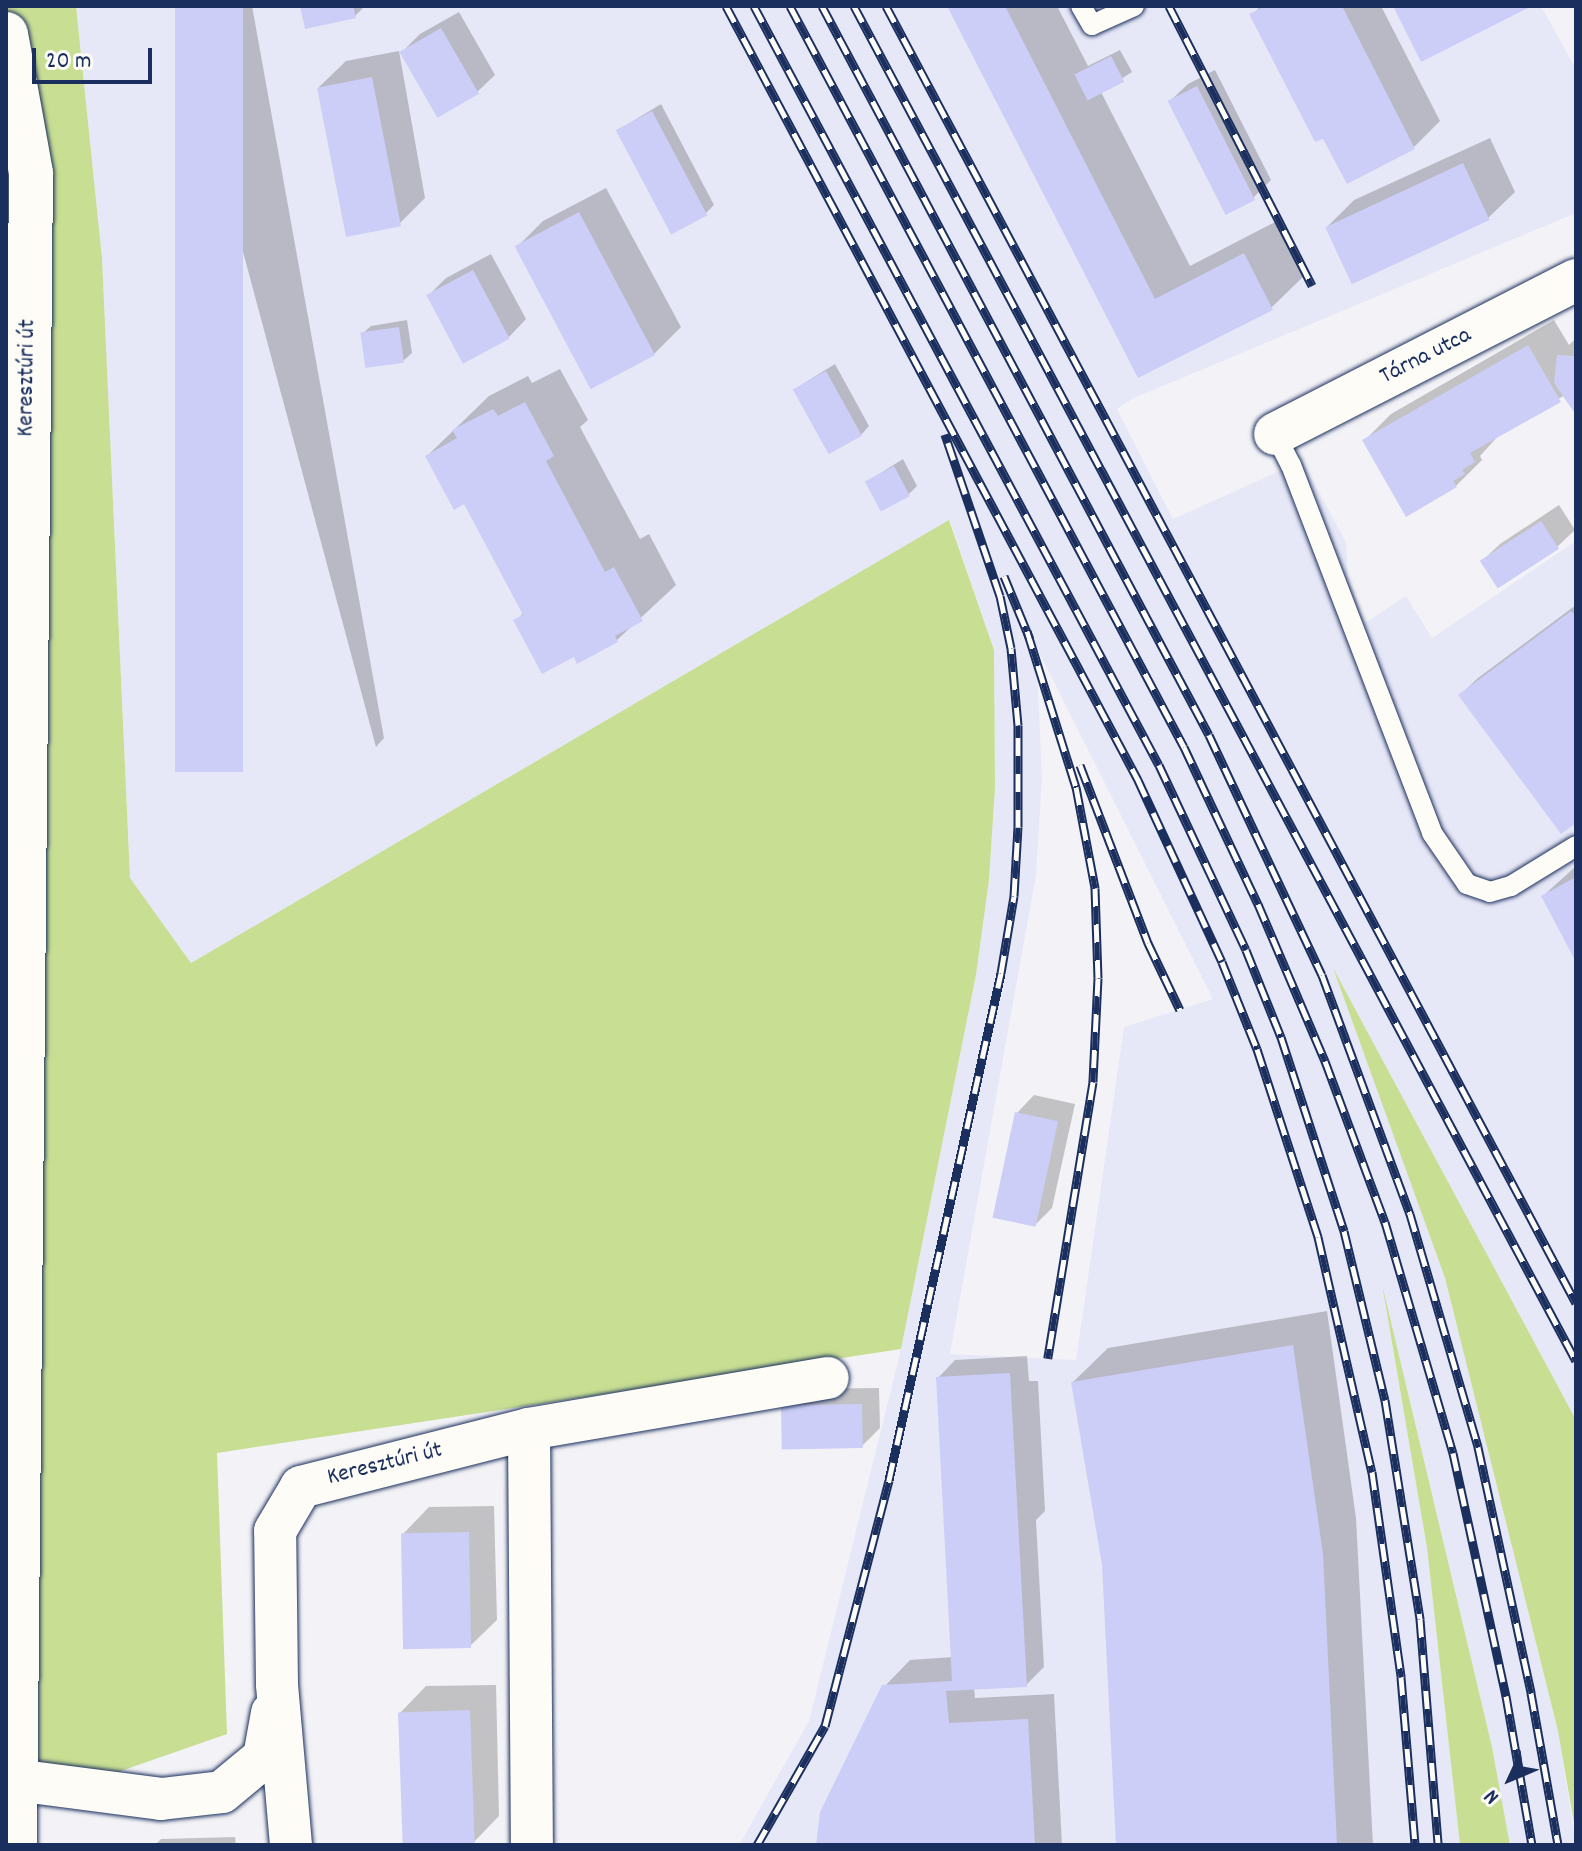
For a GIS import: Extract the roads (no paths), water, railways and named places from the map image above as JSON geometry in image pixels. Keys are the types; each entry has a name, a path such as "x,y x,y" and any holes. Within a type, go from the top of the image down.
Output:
{"main road":[{"name":"Keresztúri út","path":"6,34 31,173 17,341 12,1247 15,1845"}],"street":[{"name":"Tárna utca","path":"1275,434 1576,280"},
{"name":"Keresztúri út","path":"291,1845 277,1684 275,1531 301,1487 529,1429 828,1378"},
{"path":"529,1429 532,1845"},
{"name":"Keresztúri út","path":"15,1780 161,1799 222,1792 264,1757 277,1684"}],"lane":[{"path":"1081,6 1092,25 1134,6"},
{"path":"1275,434 1291,465 1432,833 1467,884 1490,892 1511,886 1576,846"}],"railway":[{"path":"726,6 1138,780 1222,962 1257,1049 1318,1237 1372,1472 1401,1677 1415,1845"},
{"path":"754,6 1159,765 1246,950 1281,1037 1344,1231 1385,1400 1420,1619 1438,1845"},
{"path":"790,6 1184,747 1258,904 1325,1061 1385,1222 1453,1453 1506,1696 1532,1845"},
{"path":"822,6 1209,735 1322,975 1410,1214 1478,1447 1531,1693 1558,1845"},
{"path":"854,6 1576,1361"},
{"path":"886,6 1576,1303"},
{"path":"1169,6 1312,285"},
{"path":"757,1845 825,1726 889,1480 1001,973 1014,896 1018,725 1011,648 1000,596 945,434"},
{"path":"1004,576 1030,639"},
{"path":"1027,631 1076,787 1095,888 1098,978 1093,1082 1048,1358"},
{"path":"1080,765 1148,943 1180,1010"}]}
